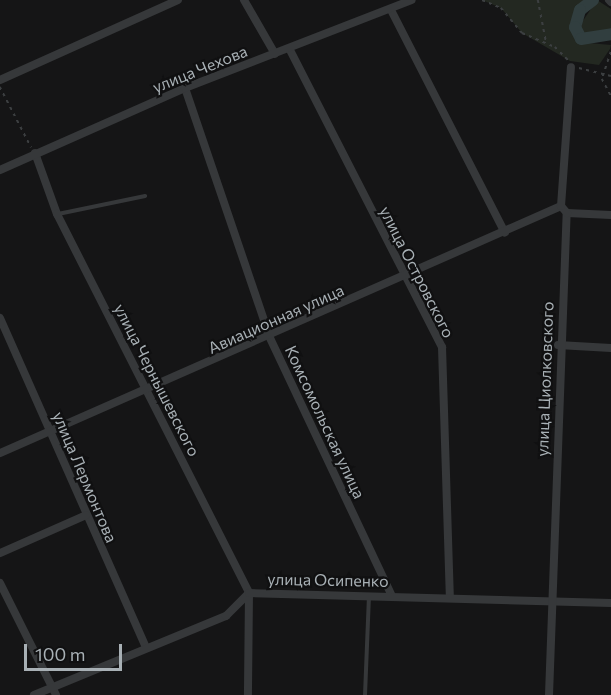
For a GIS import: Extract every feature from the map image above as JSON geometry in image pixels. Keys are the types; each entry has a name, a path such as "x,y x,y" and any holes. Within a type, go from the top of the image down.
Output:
{"street":[{"path":"0,80 178,0"},
{"path":"244,0 275,54"},
{"name":"улица Чехова","path":"0,170 185,87 290,50 412,0"},
{"path":"391,10 505,233"},
{"name":"улица Островского","path":"290,50 403,276 442,347 450,597"},
{"path":"571,67 561,206 567,213 611,215"},
{"name":"Комсомольская улица","path":"185,87 270,338 391,594"},
{"name":"улица Чернышевского","path":"35,153 57,214 249,593 248,695"},
{"name":"Авиационная улица","path":"0,453 270,338 561,206"},
{"name":"улица Циолковского","path":"549,695 558,345 567,213"},
{"name":"улица Лермонтова","path":"0,318 146,647"},
{"path":"558,345 611,348"},
{"path":"0,553 86,515"},
{"path":"0,583 56,695"},
{"name":"улица Осипенко","path":"34,695 226,616 249,593 391,594 550,604 611,603"}],"lane":[{"path":"57,214 146,196"},
{"path":"365,695 369,594"}],"path":[{"path":"482,0 501,8 522,33 546,42 564,53 571,67 602,72 611,76"},
{"path":"538,0 546,42"},
{"path":"611,52 602,72 611,96"},
{"path":"0,86 35,153"}],"shaded area":[{"path":"482,0 584,0 573,28 578,42 611,45 610,49 599,65 570,61 522,33 501,8"},
{"path":"597,0 611,9 611,31 592,38 578,28"}],"waterway":[{"path":"593,0 580,10 575,27 581,39 611,34"}]}
